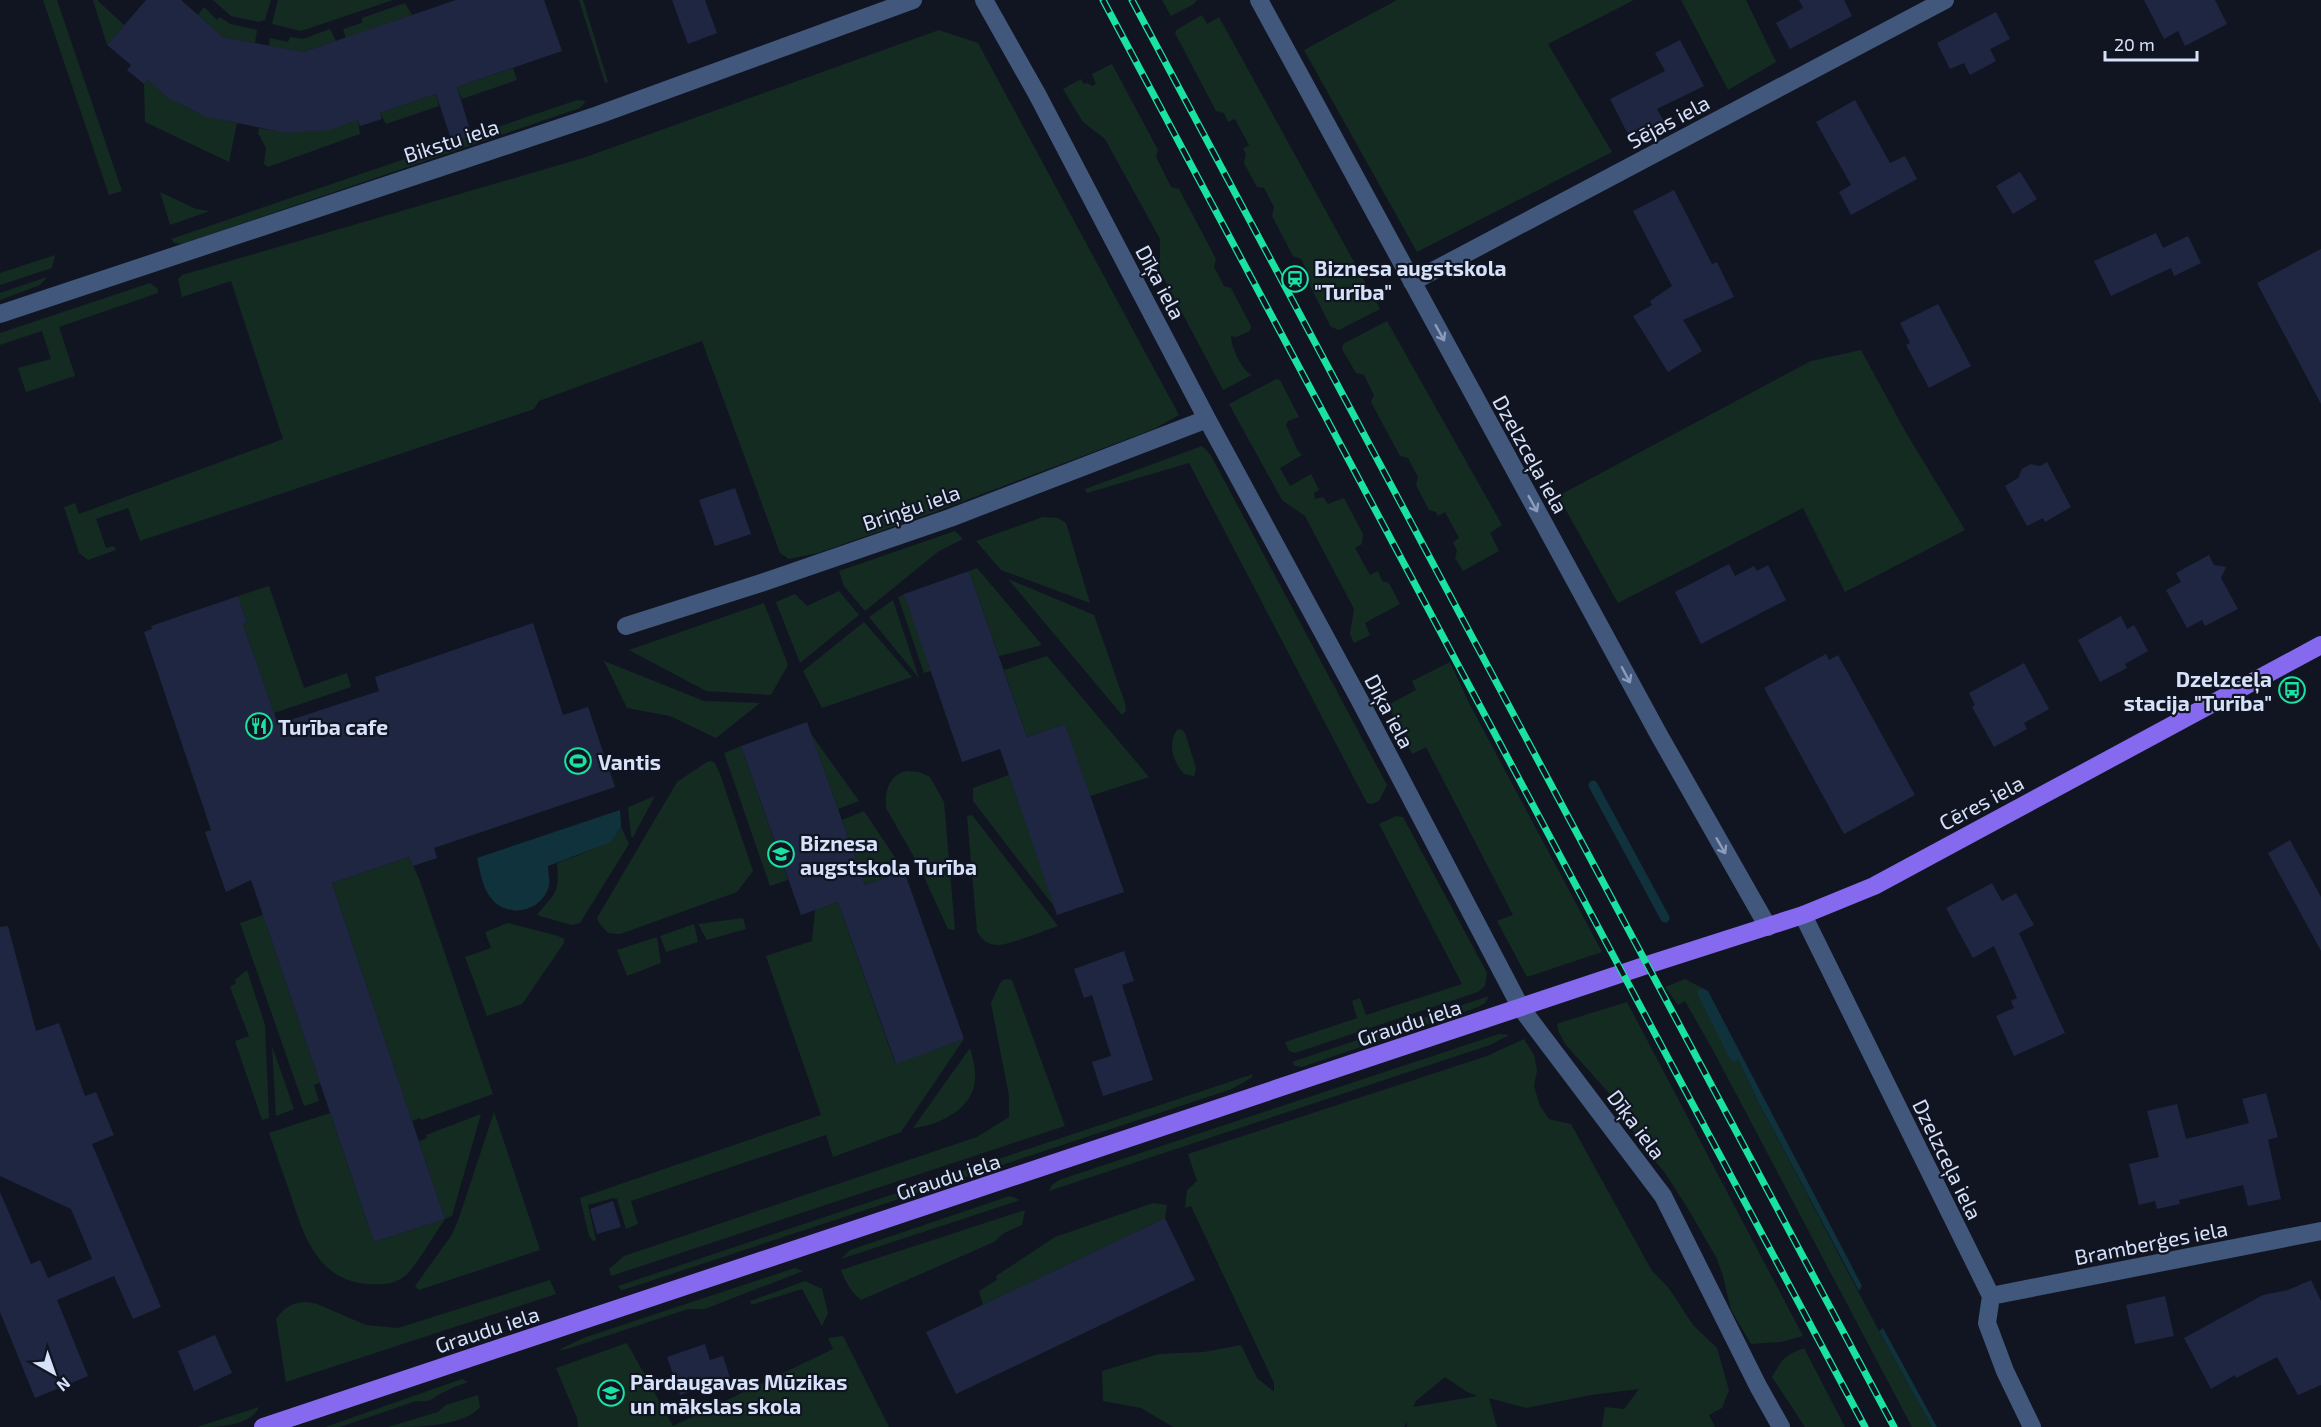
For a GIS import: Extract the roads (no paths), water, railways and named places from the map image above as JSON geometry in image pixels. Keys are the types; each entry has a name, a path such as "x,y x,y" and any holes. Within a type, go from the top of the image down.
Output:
{"main road":[{"name":"Cēres iela","path":"1647,965 1803,915 1874,885 2321,645"},
{"name":"Graudu iela","path":"263,1427 1647,965"}],"street":[{"name":"Bikstu iela","path":"0,314 598,115 913,0"},
{"name":"Dīķa iela","path":"984,0 1359,699 1521,1008 1663,1196 1758,1386 1781,1427"},
{"name":"Dzelzceļa iela","path":"1260,0 1659,735 1768,927"},
{"name":"Sējas iela","path":"1412,282 1945,0"},
{"name":"Briņģu iela","path":"626,626 761,584 950,518 1207,418"},
{"name":"Dzelzceļa iela","path":"1803,915 1990,1296"},
{"name":"Bramberģes iela","path":"1990,1296 2321,1231"},
{"path":"1990,1296 1987,1323 2005,1371 2032,1427"}],"water":[{"path":"620,810 621,827 611,842 548,866 549,886 544,897 530,908 513,910 505,908 497,904 488,894 477,858"},
{"path":"1704,989 1708,991 1862,1286 1859,1291 1759,1103"},
{"path":"1883,1328 1937,1427 1932,1427 1879,1331"}],"waterway":[{"path":"1593,785 1665,918"},
{"path":"1702,993 1734,1057"}],"railway":[{"path":"1103,0 1865,1427"},
{"path":"1132,0 1894,1427"}],"place":[{"name":"Biznesa augstskola \"Turība\"","path":"1295,279"},
{"name":"Dzelzceļa stacija \"Turība\"","path":"2292,690"},
{"name":"Turība cafe","path":"259,726"},
{"name":"Vantis","path":"578,761"},
{"name":"Biznesa augstskola Turība","path":"781,854"},
{"name":"Pārdaugavas Mūzikas un mākslas skola","path":"611,1393"}]}
